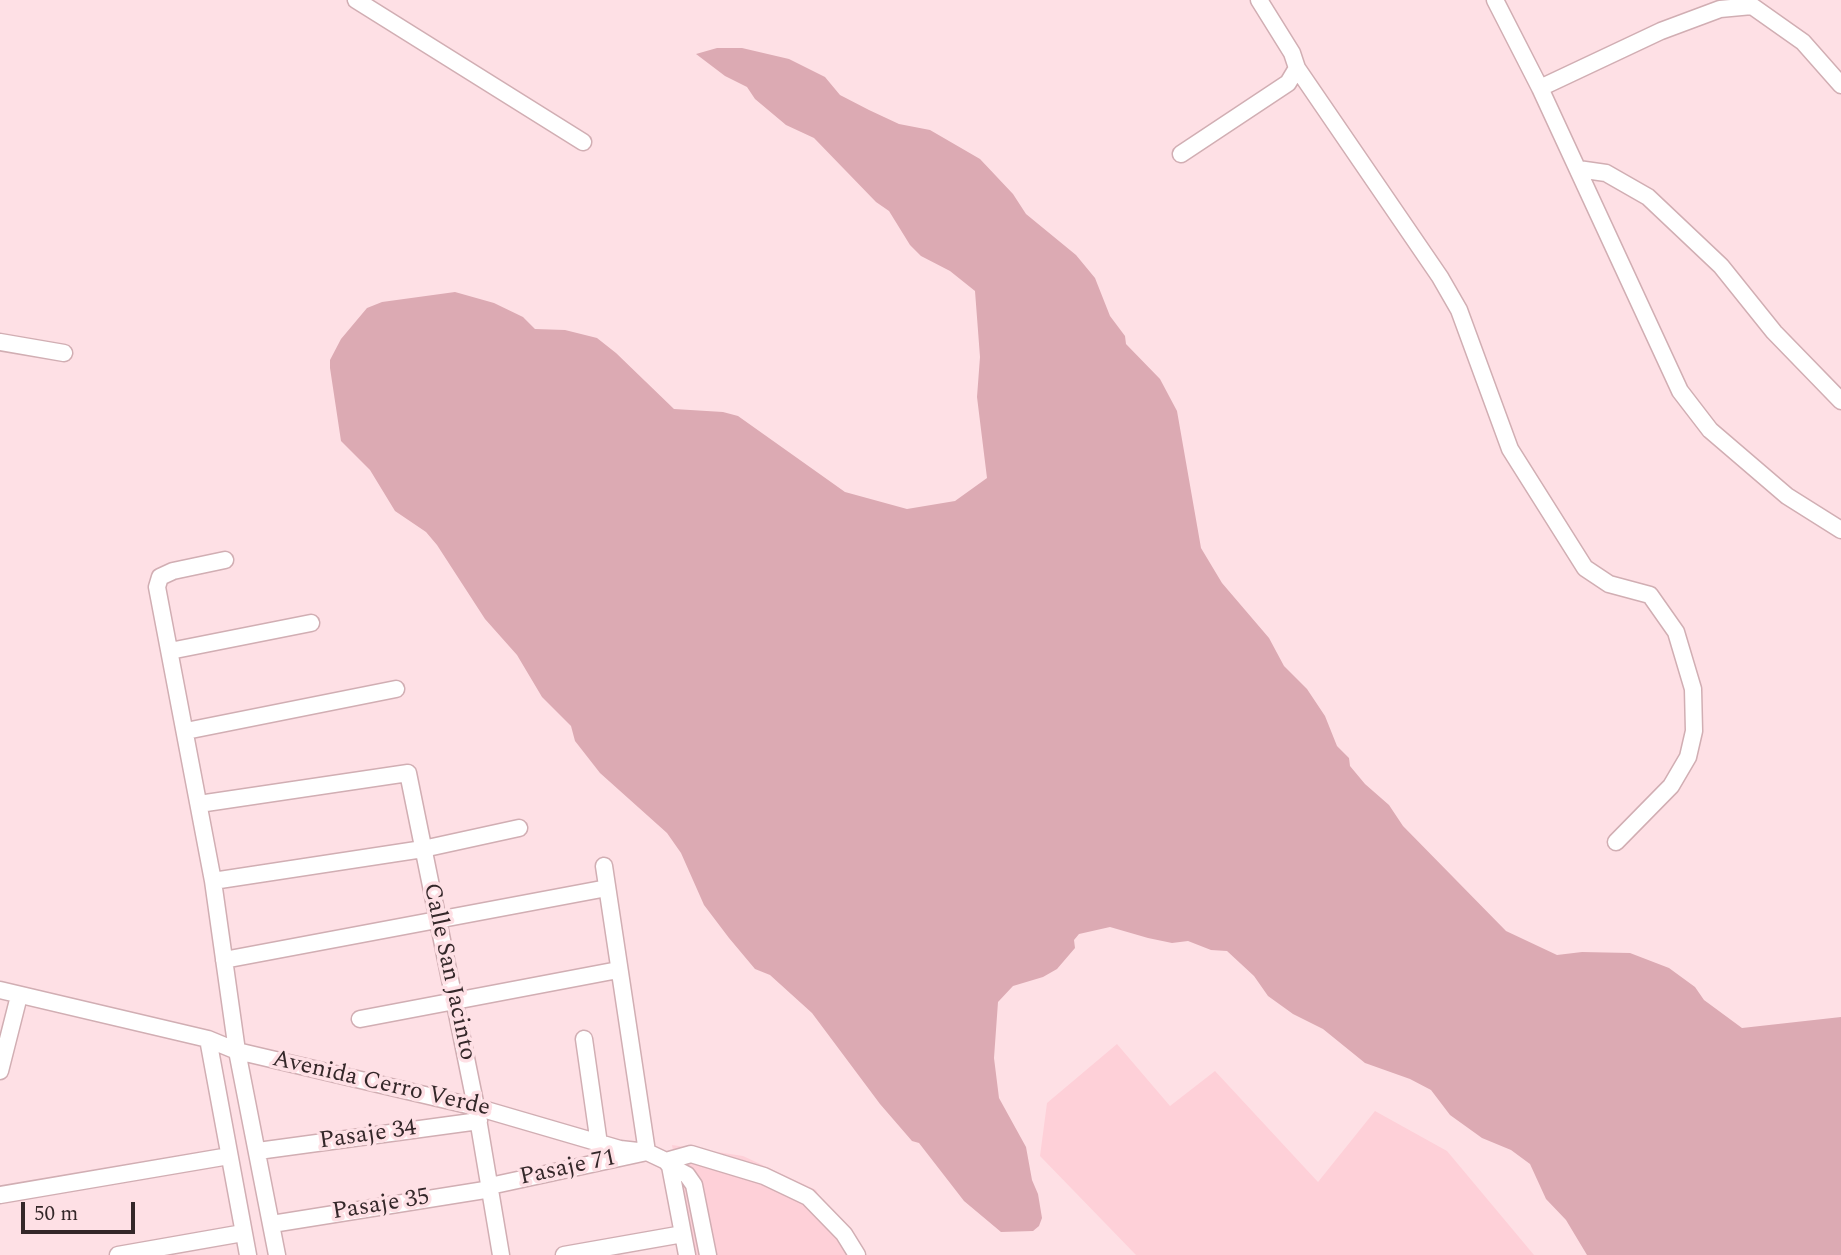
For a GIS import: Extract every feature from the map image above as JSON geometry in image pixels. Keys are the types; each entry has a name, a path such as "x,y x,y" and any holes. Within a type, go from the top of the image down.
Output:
{"street":[{"path":"356,0 583,142"},
{"path":"1259,0 1292,53 1297,68 1452,299 1481,367 1510,449 1585,568 1609,584 1650,595 1676,632 1693,689 1694,731 1688,757 1671,786 1616,842"},
{"path":"1494,0 1540,88 1680,391 1720,439 1787,496 1841,530"},
{"path":"1540,88 1661,31 1720,9 1752,6 1803,42 1841,85"},
{"path":"1181,155 1288,83 1297,68"},
{"path":"1578,169 1606,173 1648,197 1721,266 1774,332 1841,401"},
{"path":"0,342 64,353"},
{"path":"225,560 160,577 157,587 213,881 237,1051 277,1255"},
{"path":"170,651 312,623"},
{"path":"186,731 396,689"},
{"name":"Calle San Jacinto","path":"199,804 408,773 477,1114 501,1255"},
{"path":"213,881 424,849 519,828"},
{"path":"604,866 647,1152"},
{"path":"225,960 607,888"},
{"path":"360,1019 618,970"},
{"name":"Avenida Cerro Verde","path":"0,990 208,1039 237,1051 477,1114 647,1152 687,1175 694,1185 708,1255"},
{"path":"0,1071 19,996"},
{"path":"208,1039 248,1255"},
{"path":"584,1039 600,1143"},
{"name":"Pasaje 34","path":"258,1151 477,1114"},
{"name":"Pasaje 71","path":"490,1187 647,1152"},
{"path":"687,1255 668,1164 691,1154 764,1176 808,1197 844,1234 857,1255"},
{"path":"0,1195 229,1156"},
{"name":"Pasaje 35","path":"271,1224 490,1187"},
{"path":"118,1255 243,1233"},
{"path":"564,1255 683,1234"}],"shaded area":[{"path":"717,48 742,48 789,59 825,77 840,95 869,110 899,124 930,130 980,159 1013,194 1026,214 1076,255 1095,278 1110,316 1125,336 1126,344 1160,379 1177,411 1201,548 1222,583 1269,638 1284,666 1307,689 1325,716 1337,746 1349,758 1350,766 1365,784 1389,805 1403,826 1506,931 1557,955 1582,952 1630,953 1669,968 1695,987 1704,1000 1742,1028 1841,1017 1841,1255 1587,1255 1566,1220 1546,1199 1530,1164 1511,1150 1482,1138 1450,1115 1431,1090 1410,1079 1365,1063 1323,1029 1293,1014 1268,996 1254,976 1227,951 1211,950 1188,941 1172,943 1110,927 1079,934 1074,940 1075,948 1057,969 1043,977 1013,986 998,1002 994,1058 999,1098 1026,1147 1042,1218 1039,1226 1033,1231 1001,1232 964,1201 919,1143 912,1141 880,1104 812,1013 770,975 755,969 729,938 704,905 681,853 667,833 600,773 575,741 571,726 542,697 517,655 485,619 437,545 426,532 395,511 370,470 341,441 330,360 341,339 367,308 382,302 455,292 494,303 523,317 535,329 565,330 597,338 674,409 723,412 738,416 845,492 907,509 955,501 987,478 977,397 980,357 975,291 950,271 921,256 910,245 889,211 876,202 814,138 786,125 755,99 747,87 725,76 696,54"},
{"path":"1117,1044 1170,1106 1215,1071 1318,1182 1375,1111 1447,1151 1534,1255 1136,1255 1040,1156 1047,1103"},
{"path":"672,1145 743,1156 816,1190 853,1255 692,1255"}]}
